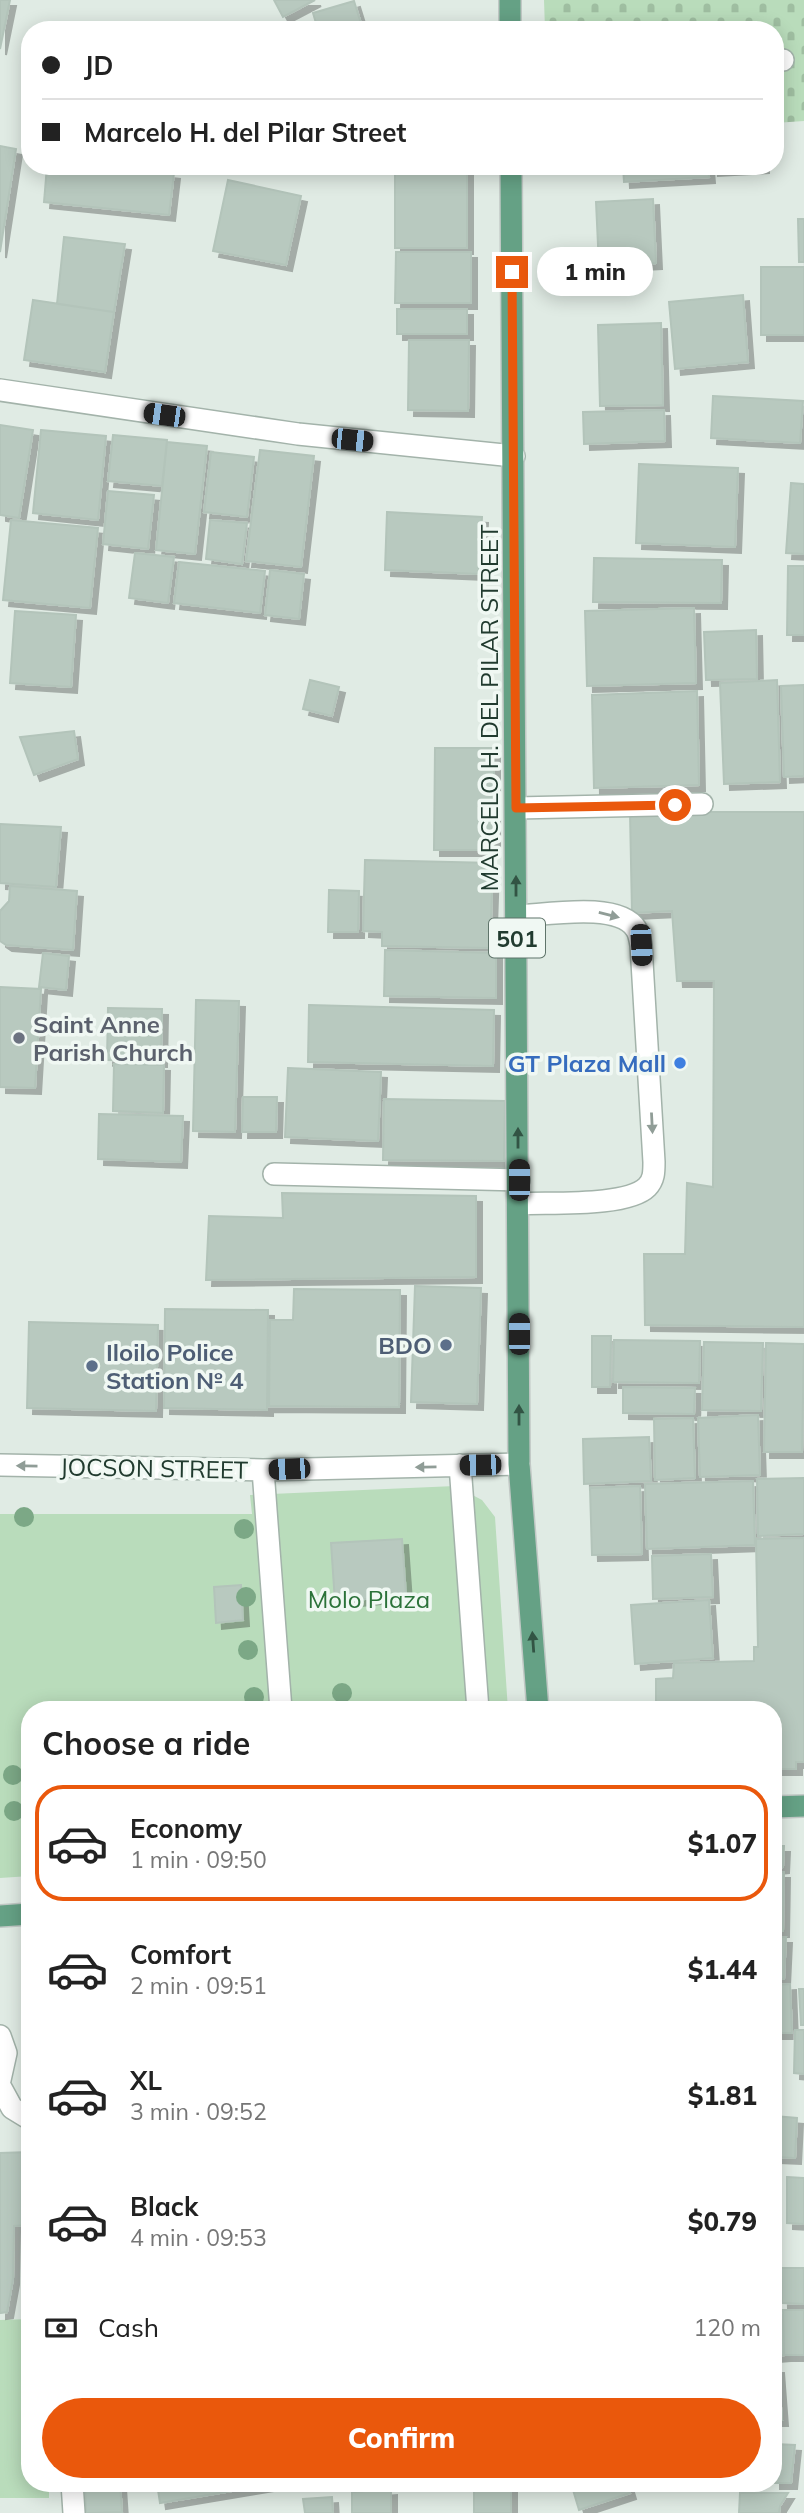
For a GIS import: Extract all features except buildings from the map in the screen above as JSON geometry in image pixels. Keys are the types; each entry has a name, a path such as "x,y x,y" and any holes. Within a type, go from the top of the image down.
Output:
{"main road":[{"path":"510,0 510,21"},
{"name":"MARCELO H. DEL PILAR STREET","path":"511,175 519,1464 537,1701"},
{"path":"782,1807 804,1806"},
{"path":"0,1916 21,1915"}],"street":[{"path":"0,390 298,434 513,456"},
{"path":"516,808 702,804"},
{"path":"517,916 596,912 626,919 636,929 641,945 654,1162 654,1175 647,1187 621,1199 519,1204"},
{"path":"274,1174 519,1180"},
{"name":"JOCSON STREET","path":"0,1465 263,1470 519,1464"},
{"path":"460,1465 477,1701"},
{"path":"263,1470 280,1701"},
{"path":"0,2036 6,2053 5,2068 0,2080"},
{"path":"0,2087 12,2108 21,2114"},
{"path":"73,2492 74,2513"}],"green space":[{"path":"544,0 804,0 804,121 784,122 784,21 545,21"},
{"name":"Molo Plaza","path":"455,1486 482,1500 495,1517 507,1701 21,1701 21,1877 0,1878 0,1514 252,1514 250,1495"},
{"path":"21,2319 21,2492 49,2492 49,2498 0,2498 0,2320"}],"place":[{"name":"Saint Anne Parish Church","path":"19,1038"},
{"name":"GT Plaza Mall","path":"680,1063"},
{"name":"BDO","path":"446,1345"},
{"name":"Iloilo Police Station № 4","path":"92,1366"}],"route":[{"path":"512,272 516,808 675,805"}]}
